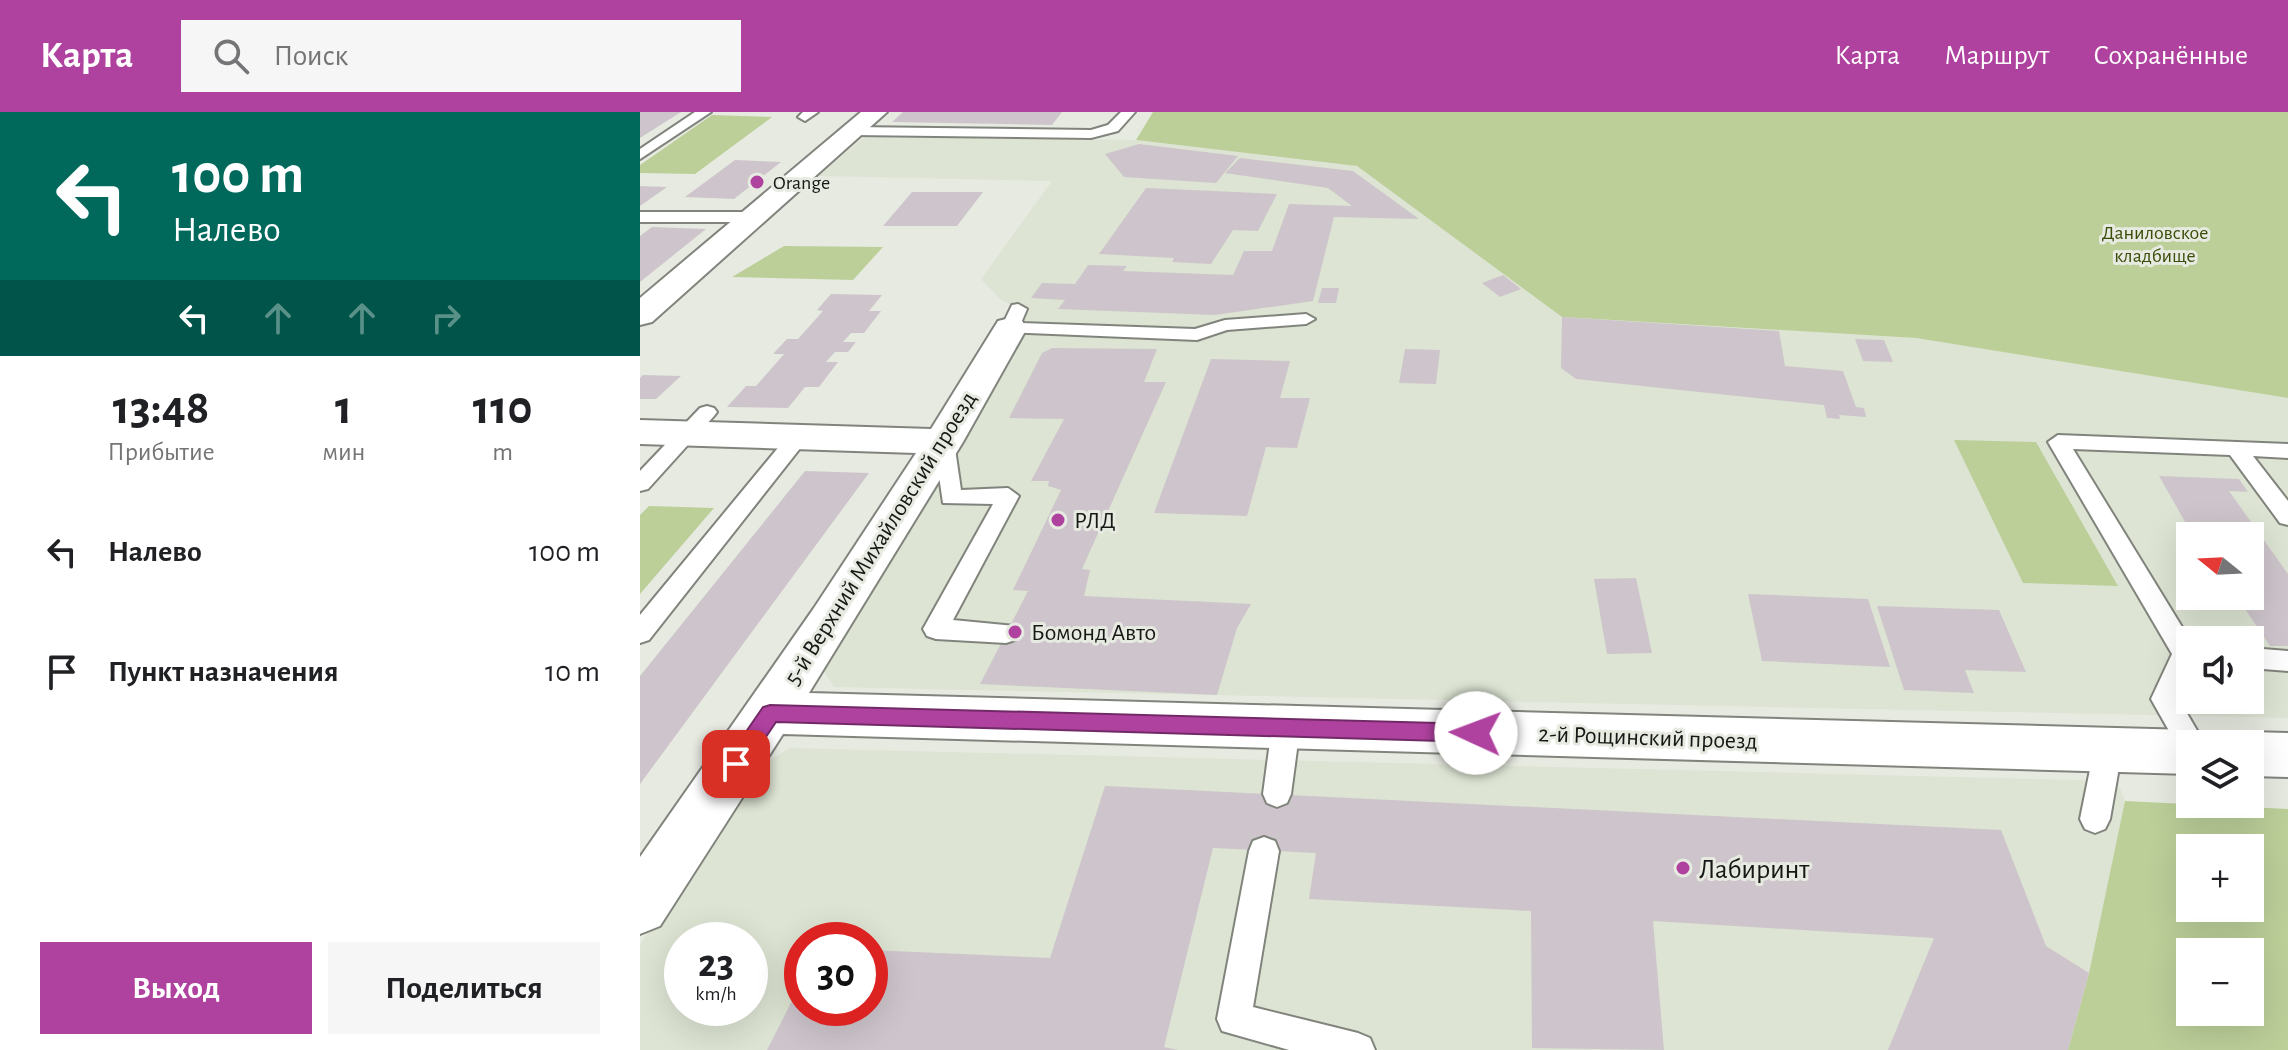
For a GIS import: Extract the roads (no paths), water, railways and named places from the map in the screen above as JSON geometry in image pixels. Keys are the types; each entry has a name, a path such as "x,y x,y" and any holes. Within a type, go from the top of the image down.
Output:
{"street":[{"path":"640,315 864,121"},
{"name":"5-й Верхний Михайловский проезд","path":"643,897 770,713 944,442 1014,318"},
{"path":"640,432 698,423 798,437 944,442"},
{"name":"2-й Рощинский проезд","path":"770,713 2176,752"},
{"path":"2264,754 2288,755"}],"lane":[{"path":"640,155 704,112"},
{"path":"864,121 1091,134 1113,128 1128,112"},
{"path":"640,217 753,217"},
{"path":"1014,318 1197,335 1225,325 1306,319"},
{"path":"1194,352 1225,325"},
{"path":"640,484 698,423"},
{"path":"640,633 798,437"},
{"path":"944,442 951,498 1008,496 936,629 1006,633"},
{"path":"2176,634 2058,442 2288,451"},
{"path":"2235,448 2288,517"},
{"path":"2264,659 2288,661"},
{"path":"2176,676 2164,699 2183,730"},
{"path":"1277,794 1286,727"},
{"path":"2095,819 2108,750"},
{"path":"1264,851 1234,1019 1358,1050"}],"place":[{"name":"Orange","path":"757,182"},
{"name":"РЛД","path":"1058,520"},
{"name":"Бомонд Авто","path":"1015,632"},
{"name":"Лабиринт","path":"1683,868"}],"park label":[{"name":"Даниловское кладбище","path":"2155,244"}]}
